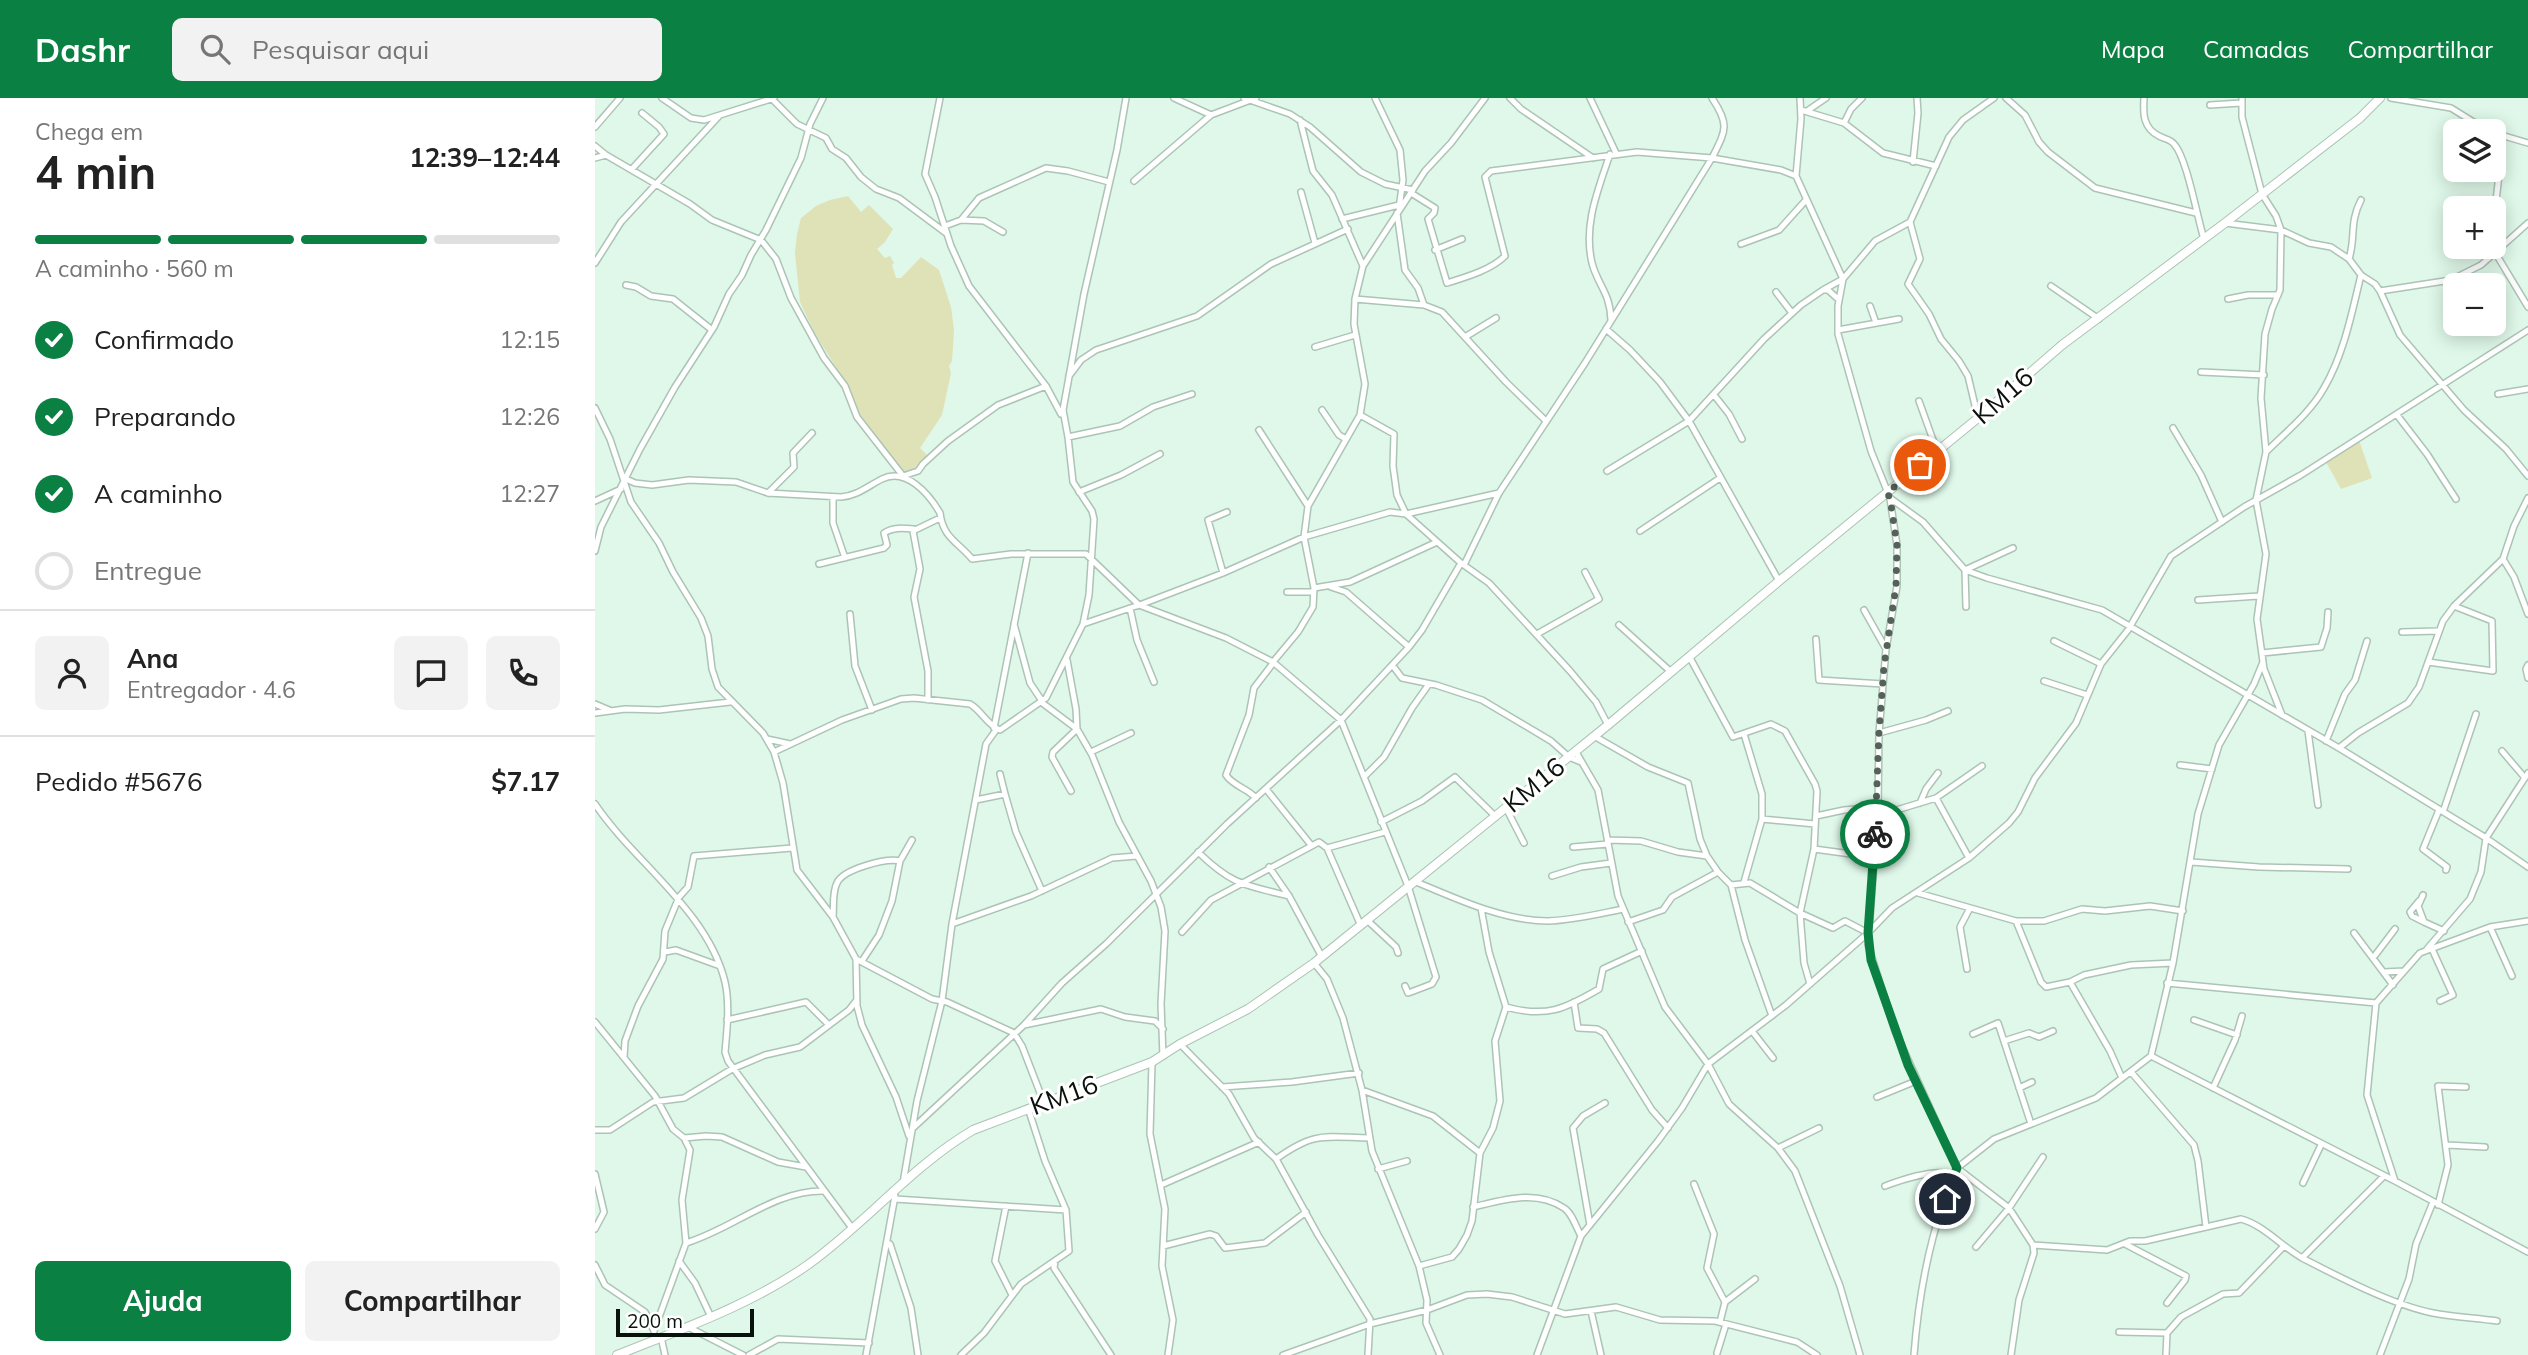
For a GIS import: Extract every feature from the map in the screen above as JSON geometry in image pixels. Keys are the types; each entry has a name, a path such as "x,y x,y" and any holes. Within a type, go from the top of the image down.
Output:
{"street":[{"path":"595,127 620,98"},
{"path":"662,98 691,118 708,120 773,99 791,120 825,138 832,149 846,158 861,177 876,189 899,198 947,234"},
{"path":"595,551 601,527 671,394 712,330 729,294 761,240 801,158 808,130 823,98"},
{"path":"774,752 842,720 901,699 969,704 995,729 1003,729 1046,698 1083,623 1089,595 1094,515 1071,477 1068,437 1062,416 1046,386 963,277 947,234 925,174 940,98"},
{"path":"1062,416 1067,379 1126,98"},
{"path":"1174,98 1211,115"},
{"path":"1134,181 1211,115 1246,99 1257,98"},
{"path":"1375,98 1400,150 1403,188 1398,210 1405,270 1418,288 1424,305"},
{"path":"1256,799 1226,775 1249,715 1254,688 1312,611 1314,590 1304,537 1308,506 1360,415 1365,384 1355,335 1355,299 1363,266 1425,171 1457,136 1485,98"},
{"path":"1510,98 1593,158"},
{"path":"1590,98 1613,154 1588,234 1593,266 1610,301 1611,320"},
{"path":"913,1128 1024,1025 1062,983 1198,852 1341,720 1409,647 1462,564 1499,493 1606,329 1712,158 1725,131 1725,121 1712,98"},
{"path":"1800,98 1804,110 1796,176 1843,279 1838,299 1838,330 1868,441 1889,498 1897,545 1896,586 1886,649 1879,733 1878,807 1868,933 1871,960 1895,1031 1957,1168 2009,1208 2033,1245 2034,1252 2019,1300 2011,1355"},
{"path":"1804,110 1826,98"},
{"path":"1845,123 1851,109 1862,98"},
{"path":"1913,162 1917,98"},
{"path":"1607,471 1689,421 1764,339 1792,313 1843,279 1875,241 1910,222 1952,132 1969,115 1994,98"},
{"path":"2006,98 2025,115 2039,142 2048,152 2095,188 2196,213"},
{"path":"2144,98 2143,114 2147,125 2152,132 2173,143 2182,159 2204,239"},
{"name":"KM16","path":"617,1355 657,1336 711,1317 799,1271 960,1137 989,1122 1152,1062 1180,1044 1248,1009 1314,963 1608,725 1779,581 1873,505 1889,498 1937,451 2063,345 2360,118 2380,98"},
{"path":"2391,98 2451,108 2469,119"},
{"path":"1246,99 1282,110 1300,120 1361,172 1385,184 1412,191 1435,208 1428,219 1435,250 1447,283 1504,258 1505,253 1485,177 1491,171 1637,152 1712,158 1781,170 1796,176"},
{"path":"2210,105 2242,101 2248,144 2262,194 2276,216 2281,230 2281,283 2265,334 2261,398 2266,452 2256,500 2266,554 2257,619 2263,662 2283,716"},
{"path":"1804,110 1845,123 1883,153 1936,166"},
{"path":"632,169 664,134 642,113"},
{"path":"595,264 621,222 719,116"},
{"path":"1300,120 1313,172 1332,195 1363,266"},
{"path":"2506,137 2528,143"},
{"path":"595,146 712,220 761,240 776,259 791,298 824,358 845,386 857,417 903,476 920,488 936,507 950,540 965,550 972,559 1028,553 1080,553 1091,557 1139,605 1226,638 1273,662 1341,720 1385,832 1411,883 1436,977 1432,984 1409,993 1405,986"},
{"path":"595,158 606,155"},
{"path":"961,220 978,198 1046,168 1109,182"},
{"path":"1301,192 1315,243"},
{"path":"1741,244 1779,230 1806,200"},
{"path":"2349,259 2353,218 2361,200"},
{"path":"1342,219 1398,210"},
{"path":"945,226 961,220 984,221 1003,232"},
{"path":"1910,222 1920,259 1908,280 1909,288 1929,314 1941,339 1964,368 1978,418"},
{"path":"2225,223 2281,230 2309,243 2331,247 2349,259 2361,275 2381,291 2400,335 2443,386 2506,449 2528,476"},
{"path":"2506,244 2528,223"},
{"path":"1067,379 1081,360 1096,350 1197,316 1271,264 1348,229"},
{"path":"1435,250 1461,239"},
{"path":"2381,291 2451,279 2478,267 2488,259"},
{"path":"2498,259 2528,307"},
{"path":"2266,452 2299,420 2323,391 2336,362 2361,275"},
{"path":"626,285 636,287 651,296 673,299 712,330"},
{"path":"2051,286 2099,319"},
{"path":"1823,290 1828,290 1838,299"},
{"path":"1776,292 1792,313"},
{"path":"2228,299 2248,295 2278,295"},
{"path":"1355,299 1424,305 1442,312 1530,408 1546,421"},
{"path":"1870,306 1876,323"},
{"path":"1465,337 1496,318"},
{"path":"1838,330 1899,319"},
{"path":"1606,329 1660,382 1689,421 1779,581"},
{"path":"1537,1355 1581,1236 1668,1128 1708,1064 1810,985 1892,908 1969,858 2015,817 2035,778 2076,723 2101,664 2128,629 2171,556 2528,330"},
{"path":"1315,347 1355,335"},
{"path":"2201,372 2264,375"},
{"path":"595,501 624,484 652,485 689,480 736,482 768,493 849,497 891,475 903,476 918,471 948,441 998,405 1046,386"},
{"path":"2498,394 2528,389"},
{"path":"1068,437 1120,425 1153,407 1192,394"},
{"path":"1714,395 1742,439"},
{"path":"1919,401 1937,451"},
{"path":"595,408 607,431 631,502 659,543 701,618 708,636 715,678 722,692 767,739 774,752 785,795 797,870 833,917 859,960 932,999 1014,1033 1022,1046 1044,1103"},
{"path":"1322,410 1339,435 1346,439"},
{"path":"1360,415 1394,434 1395,480 1406,514 1462,564 1489,583 1596,702 1608,725"},
{"path":"2397,415 2427,454 2456,499"},
{"path":"2172,428 2201,475 2222,523"},
{"path":"1259,430 1308,506"},
{"path":"768,493 794,467 793,453 812,433"},
{"path":"1079,492 1121,475 1160,454"},
{"path":"918,471 920,488"},
{"path":"1640,531 1720,478"},
{"path":"1083,623 1223,573 1304,537 1390,512 1406,514 1499,493"},
{"path":"833,497 833,523 845,558"},
{"path":"1889,498 1923,522 1965,570 2094,607 2129,625 2184,660 2339,748 2528,866"},
{"path":"2339,748 2358,733 2408,703 2419,687 2437,631 2454,606 2503,559 2514,526 2528,498"},
{"path":"1223,573 1208,520 1227,512"},
{"path":"819,564 886,547 884,533 887,531 914,529 940,518"},
{"path":"914,529 920,569 914,597 928,671 929,700"},
{"path":"1287,592 1331,587 1360,578 1437,542"},
{"path":"1965,570 2013,548"},
{"path":"866,1355 895,1199 942,1001 952,924 986,744 995,729 1013,621 1028,553"},
{"path":"2503,559 2514,577 2527,610"},
{"path":"1965,570 1966,607"},
{"path":"1537,634 1599,599 1584,572"},
{"path":"1331,587 1346,592 1409,647"},
{"path":"2198,600 2259,596"},
{"path":"1083,623 1139,605"},
{"path":"2428,662 2493,671 2492,621 2454,606"},
{"path":"1130,608 1137,640 1154,682"},
{"path":"1864,610 1886,649"},
{"path":"2262,653 2321,647 2327,628 2328,612"},
{"path":"850,614 855,666 872,710"},
{"path":"1013,621 1030,683 1042,701 1077,729 1091,752 1119,822 1156,894 1165,931 1161,1004 1163,1056"},
{"path":"1619,625 1670,671"},
{"path":"2402,632 2437,631"},
{"path":"1816,639 1819,680 1883,684"},
{"path":"2054,641 2101,664"},
{"path":"2326,741 2345,694 2354,682 2367,641"},
{"path":"1689,656 1733,737 1771,724 1785,731 1815,784 1814,849 1800,913 1804,963 1810,985"},
{"path":"1067,660 1077,729 1053,752 1052,757 1071,791"},
{"path":"1914,1355 1917,1310 1924,1270 1952,1175 1957,1168 1994,1139 2096,1098 2151,1056 2173,963 2198,814 2219,745 2254,684 2263,662"},
{"path":"2528,665 2528,678"},
{"path":"1393,666 1402,678 1482,700 1494,706 1581,762 1598,790 1614,882 1623,909 1665,1007 1708,1064 1729,1104 1778,1148 1795,1171 1826,1249 1860,1355"},
{"path":"2044,681 2087,695"},
{"path":"1365,776 1384,757 1429,684"},
{"path":"595,713 609,710 659,710 730,702"},
{"path":"595,704 609,710"},
{"path":"1879,733 1948,711"},
{"path":"2446,870 2447,867 2423,849 2441,811 2476,714"},
{"path":"2308,731 2318,805"},
{"path":"1091,752 1131,733"},
{"path":"1744,734 1762,794 1762,819 1744,882"},
{"path":"1594,736 1648,768 1688,783 1700,839 1707,856 1731,885 1745,940 1772,1016"},
{"path":"767,739 790,744"},
{"path":"2428,950 2466,906 2478,883 2486,838 2526,776 2502,751"},
{"path":"2180,765 2211,769"},
{"path":"1877,816 1936,797 1982,766"},
{"path":"1919,804 1938,773"},
{"path":"1000,774 1016,832 1042,891"},
{"path":"1381,822 1422,801 1455,777 1495,816"},
{"path":"1266,789 1311,845"},
{"path":"976,800 1005,794"},
{"path":"1936,797 1969,858"},
{"path":"595,804 615,832 633,848 702,929 726,985 726,1055 732,1069 852,1228"},
{"path":"1762,819 1816,820 1844,810 1878,807"},
{"path":"1506,808 1524,843"},
{"path":"1327,848 1385,832"},
{"path":"909,1136 896,1097 867,1040 856,1002 859,960 879,935 892,901 900,861 912,840"},
{"path":"1573,847 1641,841 1678,852 1707,856"},
{"path":"1182,932 1201,909 1238,884 1311,845 1322,842 1364,923 1396,947 1398,953"},
{"path":"624,1057 625,1041 638,1006 660,968 665,952 663,936 688,887 695,856 792,848"},
{"path":"1814,849 1873,857"},
{"path":"1198,852 1215,869 1238,884 1289,896"},
{"path":"952,924 1042,891 1112,858 1137,856"},
{"path":"833,917 836,885 843,875 885,860 900,861"},
{"path":"2191,862 2348,869"},
{"path":"1552,876 1581,867 1611,863"},
{"path":"1269,867 1289,896 1322,957"},
{"path":"1628,922 1663,910 1672,897 1718,872"},
{"path":"1411,883 1481,908 1546,921 1623,909"},
{"path":"1731,885 1750,883 1800,913 1833,928 1842,922 1849,922 1868,933"},
{"path":"1919,892 2016,921 2044,921 2082,909 2105,911 2150,906 2183,911"},
{"path":"2421,898 2424,922 2444,931"},
{"path":"1419,1266 1456,1254 1472,1221 1480,1153 1493,1128 1500,1101 1495,1041 1506,1007 1489,952 1481,908"},
{"path":"1968,969 1960,927 1970,908"},
{"path":"2016,921 2041,982 2046,987 2131,965 2173,963"},
{"path":"2395,1181 2367,1095 2375,1003 2416,957 2428,950 2490,927 2528,921"},
{"path":"2490,927 2512,976"},
{"path":"2373,958 2395,929"},
{"path":"2354,933 2393,985"},
{"path":"665,952 676,950 720,967"},
{"path":"2428,950 2453,995 2440,1001"},
{"path":"1506,1007 1540,1013 1574,1002 1599,989 1602,969 1642,951"},
{"path":"1314,963 1327,979 1343,1018 1359,1073 1378,1169 1419,1266 1425,1285 1426,1323 1440,1355"},
{"path":"2384,972 2404,971"},
{"path":"2070,982 2110,1051 2122,1079"},
{"path":"2168,983 2375,1003"},
{"path":"727,1020 806,1002 829,1025"},
{"path":"595,1130 610,1130 659,1101 684,1098 732,1069 765,1055 796,1049 856,1002"},
{"path":"1574,1002 1578,1028 1597,1029 1604,1033 1652,1110 1668,1128"},
{"path":"1024,1025 1101,1009 1125,1017 1155,1021 1163,1028"},
{"path":"849,1010 859,1012"},
{"path":"1155,1021 1162,1014"},
{"path":"2213,1088 2237,1035 2242,1016"},
{"path":"2194,1020 2237,1035"},
{"path":"595,1022 659,1101 673,1129 684,1138 690,1150 682,1200 686,1243 657,1336"},
{"path":"1973,1034 1997,1023 2031,1124"},
{"path":"1752,1031 1773,1058"},
{"path":"2004,1041 2029,1033 2039,1037 2053,1031"},
{"path":"1180,1044 1234,1101 1251,1133 1276,1159 1336,1266 1370,1319 1368,1355"},
{"path":"2151,1056 2528,1252"},
{"path":"1152,1062 1150,1133 1161,1185 1165,1218 1163,1274 1173,1320 1168,1355"},
{"path":"2130,1072 2194,1145 2206,1227"},
{"path":"1222,1087 1292,1082 1359,1073"},
{"path":"1877,1097 1916,1080"},
{"path":"2019,1088 2032,1082"},
{"path":"2380,1355 2401,1302 2416,1244 2448,1167 2438,1086 2466,1087"},
{"path":"1362,1090 1433,1116 1480,1153"},
{"path":"1591,1226 1573,1128 1583,1116 1605,1103"},
{"path":"961,1355 985,1333 1012,1295 1028,1278 1069,1251 1066,1210 1045,1161 1028,1108"},
{"path":"1778,1148 1819,1128"},
{"path":"684,1138 722,1137 778,1162 806,1167"},
{"path":"1276,1159 1311,1138 1370,1139"},
{"path":"1161,1185 1259,1142"},
{"path":"2303,1183 2321,1144"},
{"path":"2447,1145 2485,1147"},
{"path":"1976,1247 2009,1208 2043,1157"},
{"path":"1378,1169 1406,1161"},
{"path":"1885,1186 1918,1177 1944,1173 1952,1175"},
{"path":"595,1174 604,1209 604,1216 595,1229"},
{"path":"2302,1258 2384,1175"},
{"path":"1694,1184 1714,1234 1707,1268 1725,1302 1717,1353"},
{"path":"686,1243 738,1222 793,1194 824,1191"},
{"path":"1473,1208 1515,1198 1538,1198 1565,1208 1581,1236"},
{"path":"895,1199 1066,1210"},
{"path":"1006,1206 995,1261 1012,1295"},
{"path":"1163,1246 1210,1234 1216,1236 1225,1248 1259,1244 1269,1241 1306,1212"},
{"path":"2033,1245 2107,1250 2241,1219 2254,1224 2302,1258 2401,1302 2437,1314 2497,1321"},
{"path":"889,1241 911,1308 918,1355"},
{"path":"2125,1244 2186,1276 2167,1303"},
{"path":"2166,1355 2167,1333 2181,1317 2223,1294 2239,1293 2284,1246"},
{"path":"680,1261 695,1283 711,1317"},
{"path":"1055,1261 1054,1268 1111,1355"},
{"path":"595,1265 605,1285 645,1312 665,1355"},
{"path":"1046,1266 1054,1268"},
{"path":"1725,1302 1755,1279"},
{"path":"1283,1355 1370,1324 1427,1310 1467,1295 1487,1294 1512,1297 1572,1315 1616,1307 1660,1320 1723,1323 1797,1342 1817,1355"},
{"path":"1591,1311 1601,1355"},
{"path":"688,1327 743,1355"},
{"path":"2119,1332 2167,1333"},
{"path":"749,1355 778,1339 869,1343"}],"green space":[{"path":"848,196 861,212 869,205 893,229 877,249 885,258 890,256 896,278 901,278 921,257 939,270 951,307 954,330 952,361 949,366 951,373 942,415 920,448 928,456 918,468 904,475 852,403 842,377 814,332 800,302 795,253 801,218 816,206"},
{"path":"2359,440 2372,478 2341,489 2326,462"}],"way so far":[{"path":"1875,834 1884,666 1896,586 1897,545 1887,493 1920,465"}],"route":[{"path":"1875,834 1868,945 1908,1065 1957,1168 1952,1175 1945,1199"}]}
